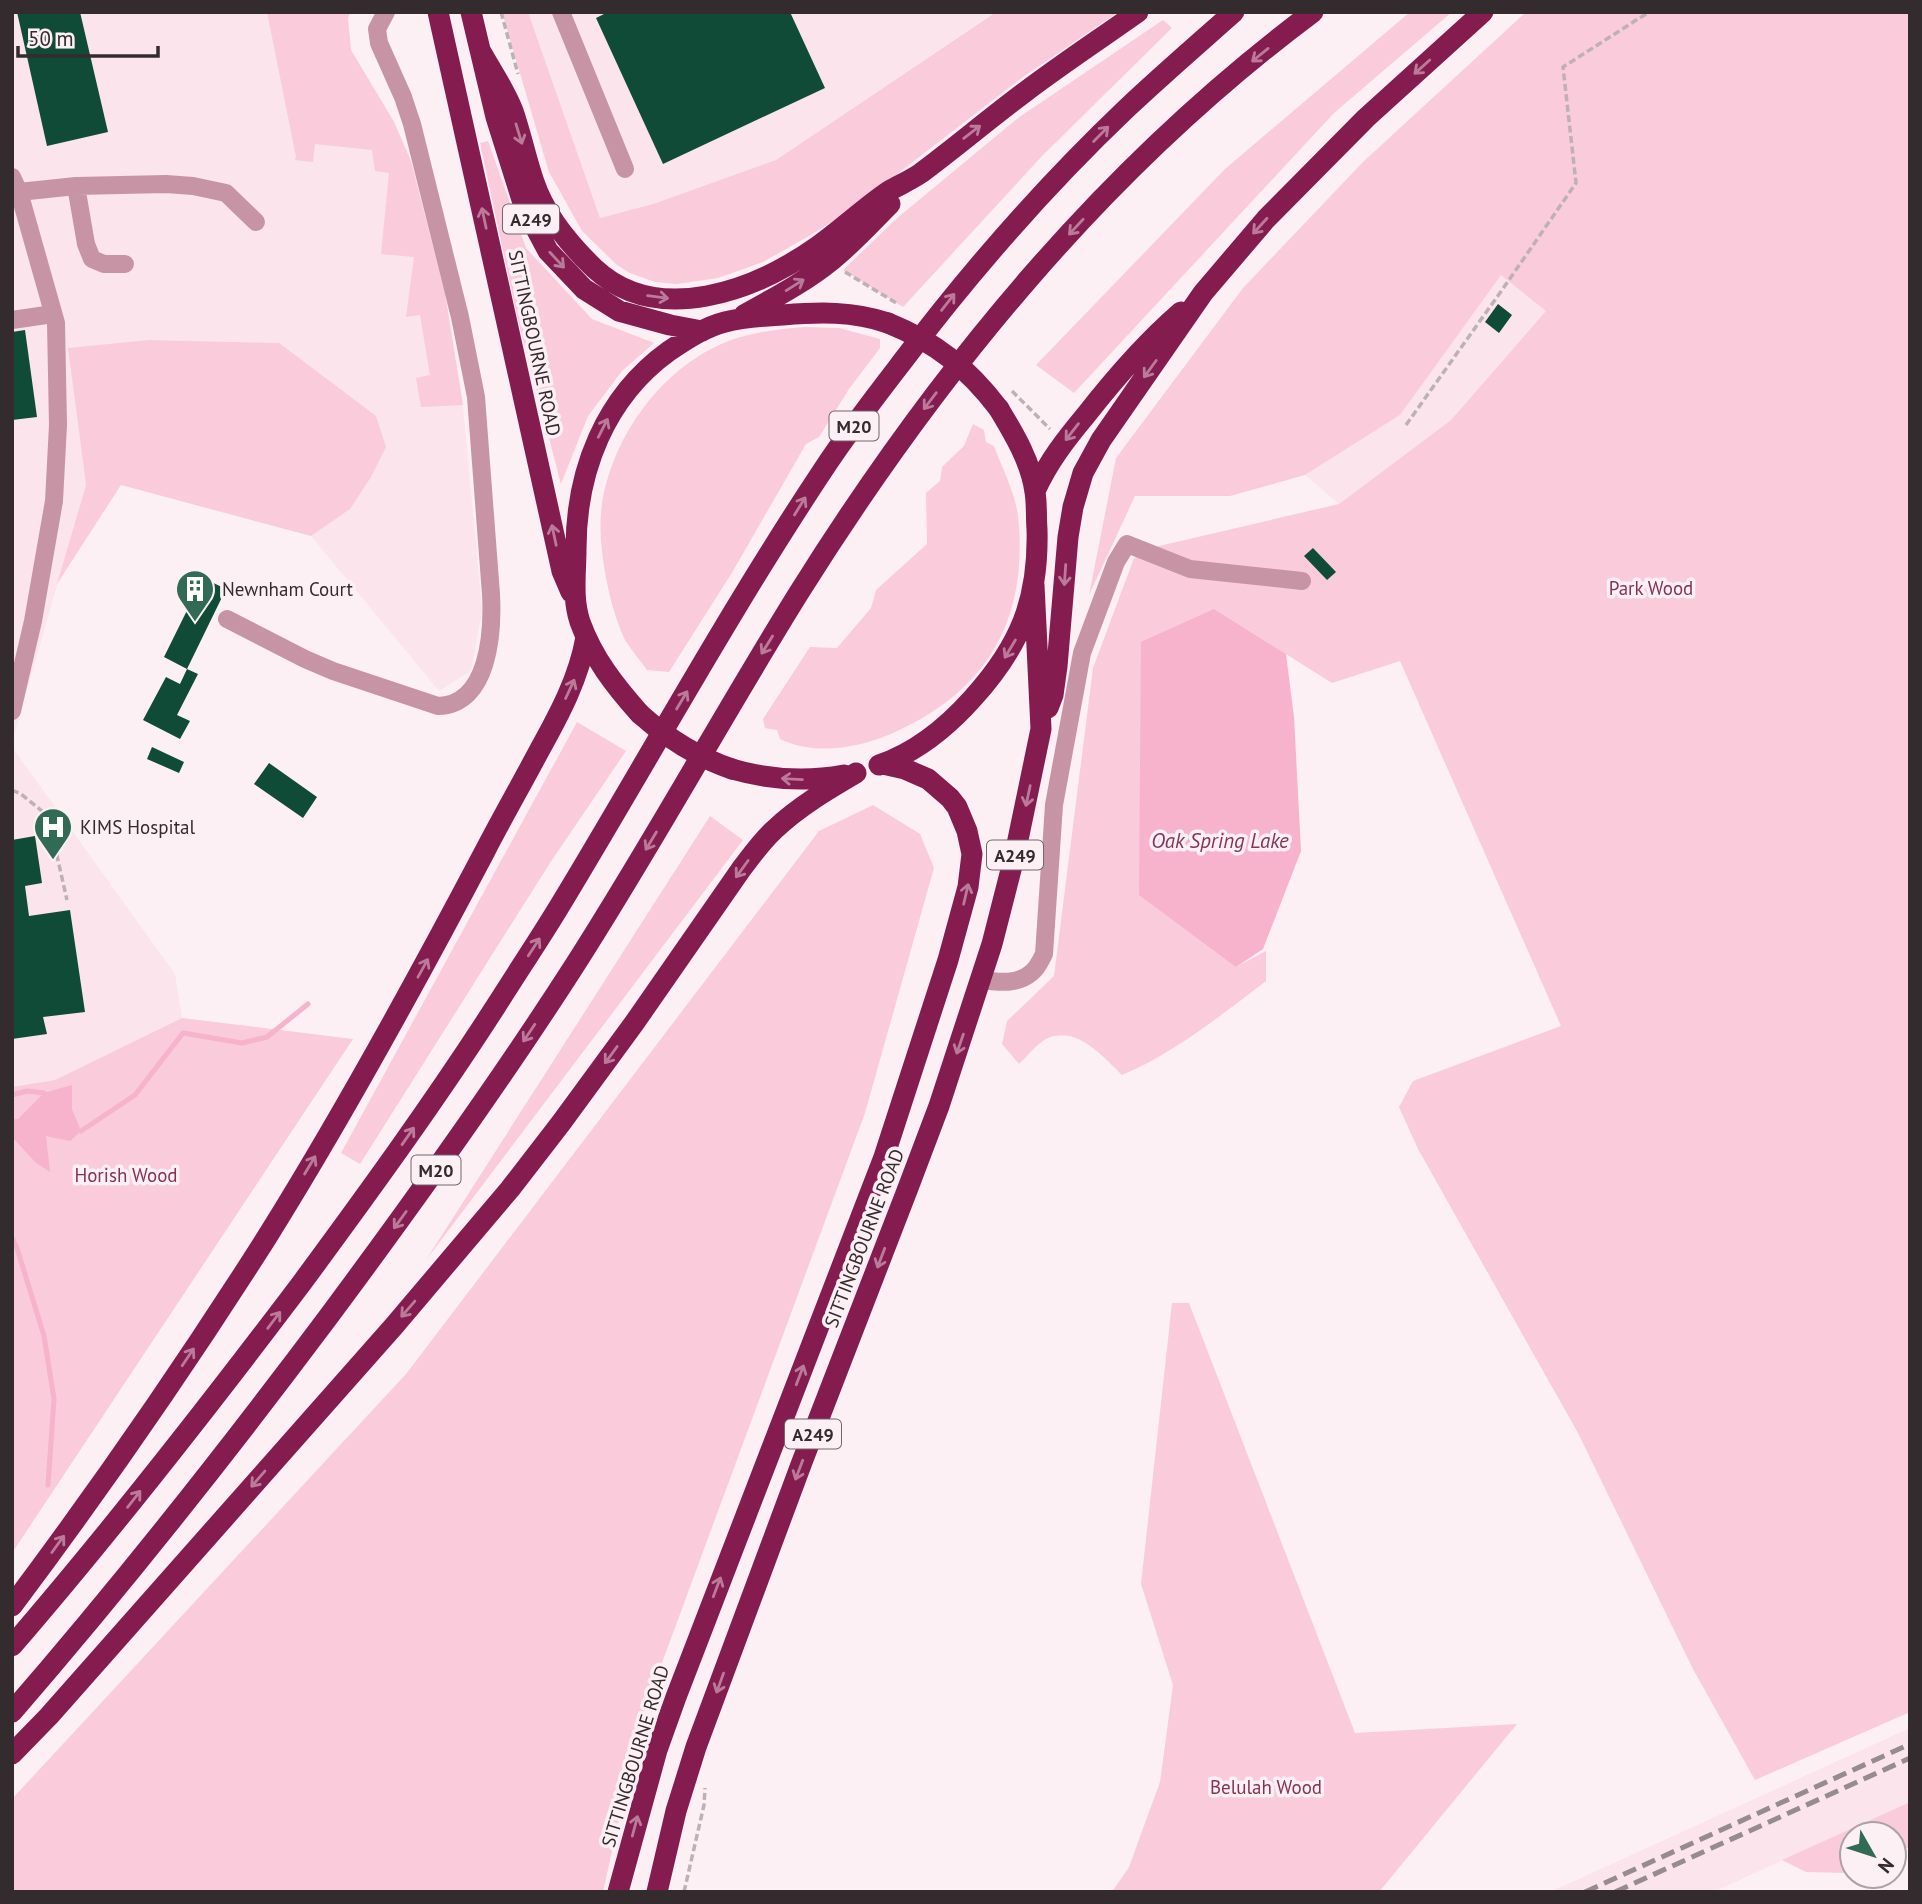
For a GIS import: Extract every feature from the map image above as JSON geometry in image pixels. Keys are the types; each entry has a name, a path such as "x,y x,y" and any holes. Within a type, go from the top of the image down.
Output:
{"highway":[{"name":"SITTINGBOURNE ROAD","path":"438,12 562,571 586,637 605,672 640,714 658,730 703,758 732,769 773,778 802,780 856,773"},
{"name":"SITTINGBOURNE ROAD","path":"471,12 496,117 524,206 548,251 584,289 619,311 702,331"},
{"path":"480,50 512,109 534,184 565,237 608,279 641,295 679,300 700,298 738,288 776,272 816,247 888,192 918,174 1026,91 1138,12"},
{"name":"M20","path":"12,1646 118,1519 234,1372 421,1118 560,907 803,500 881,388 958,290 1045,192 1124,110 1234,12"},
{"name":"M20","path":"12,1712 95,1616 228,1450 470,1122 572,970 803,587 890,455 978,339 1024,284 1136,164 1195,109 1313,12"},
{"path":"1041,729 1053,695 1073,507 1083,473 1116,417 1203,293 1250,237 1366,118 1483,12"},
{"path":"736,320 830,262 853,243 918,174"},
{"path":"1035,491 1063,442 1120,372 1158,332 1203,293"},
{"path":"12,1755 394,1326 510,1189 627,1033 760,844 802,806 856,773 883,764 916,746 945,726 984,686 1006,656 1027,615 1034,585 1037,537 1035,491 1020,445 999,409 953,359 927,341 888,323 835,312 725,322 685,340 657,360 621,398 601,431 586,471 577,517 574,600"},
{"name":"SITTINGBOURNE ROAD","path":"657,1892 676,1811 696,1747 908,1188 982,980 1015,854 1041,729 1034,585"},
{"path":"12,1606 176,1376 306,1173 398,1013 546,738 578,671 586,637"},
{"name":"SITTINGBOURNE ROAD","path":"618,1892 657,1750 884,1157 948,960 968,887 972,854 967,831 957,807 928,779 905,769 883,764"}],"lane":[{"path":"227,620 333,671 438,706 451,705 467,694 479,676 488,653 492,617 491,594 475,397 460,317 412,124 379,43 377,29 386,12"},
{"path":"561,12 625,169"},
{"path":"12,711 33,621 54,501 58,425 53,314 14,188 166,184 204,189 226,193 256,222"},
{"path":"76,186 86,244 92,259 104,264 125,264"},
{"path":"12,320 53,314"},
{"path":"982,980 1013,982 1032,973 1044,954 1054,805 1082,653 1116,562 1127,544 1190,569 1302,581"}],"path":[{"path":"500,12 519,76"},
{"path":"1406,425 1576,183 1563,67 1649,12"},
{"path":"843,270 903,307"},
{"path":"1012,391 1053,431"},
{"path":"12,790 48,816 67,900"}],"shaded area":[{"path":"12,12 350,12 348,19 351,50 394,122 411,161 445,294 463,405 482,611 471,671 439,691 311,536 350,509 279,343 148,340 68,348 86,485 12,742"},
{"path":"528,12 995,12 776,160 653,204 600,218"},
{"path":"1501,274 1546,311 1451,420 1339,504 1305,475 1400,415"},
{"name":"KIMS Hospital","path":"12,747 175,974 182,1018 55,1080 12,1087"},
{"path":"1910,1728 1910,1802 1871,1820 1838,1820 1838,1835 1713,1892 1550,1892"}],"green space":[{"path":"267,12 350,12 348,19 351,50 394,122 411,161 445,294 463,405 421,407 416,378 430,375 420,315 406,317 414,257 381,254 389,173 375,171 372,150 315,144 313,162 295,160"},
{"path":"502,12 528,12 600,218 653,204 776,160 996,12 1118,12 1023,77 849,211 809,236 763,262 718,278 677,284 655,282 630,273 617,265 582,231 549,172"},
{"path":"1410,12 1452,12 1334,113 1074,393 1036,365 1225,169"},
{"name":"Park Wood","path":"1526,12 1910,12 1910,1712 1755,1780 1693,1669 1578,1433 1418,1149 1399,1107 1413,1081 1561,1026 1400,661 1332,683 1214,609 1236,967 1266,951 1266,981 1178,1045 1122,1075 1089,1045 1070,1036 1059,1035 1044,1040 1019,1064 1002,1044 1007,1021 1054,976 1093,668 1134,558 1159,546 1339,504 1451,420 1546,311 1501,275 1400,415 1305,475 1230,496 1135,496 1089,595 1116,458 1243,288 1363,162"},
{"path":"1163,20 1172,28 1043,155 903,307 843,270 896,219 1018,118"},
{"path":"488,141 526,248 592,319 654,343 622,371 588,416 561,484 517,316 480,143"},
{"path":"804,327 839,328 880,339 880,348 849,389 819,437 806,444 733,571 669,672 647,670 627,644 619,626 602,555 602,504 617,452 646,405 684,366 731,340 768,331"},
{"path":"148,340 279,343 376,416 386,447 350,509 311,536 121,485 57,584 86,485 68,348"},
{"path":"973,424 984,430 986,442 994,446 1011,489 1018,516 1020,553 1016,588 1008,619 995,648 977,673 954,696 926,716 893,733 866,743 822,749 780,739 777,730 765,728 763,719 810,647 837,648 871,608 876,590 927,544 926,493 940,481 942,467 964,446"},
{"path":"577,722 626,751 550,863 360,1164 341,1153"},
{"path":"873,805 920,834 934,868 865,1113 642,1717 603,1892 12,1892 12,1799 406,1374 819,831"},
{"path":"710,816 743,840 426,1260"},
{"name":"Horish Wood","path":"182,1018 353,1039 12,1553 12,1087 55,1080"},
{"name":"Belulah Wood","path":"1172,1303 1189,1303 1355,1733 1517,1724 1379,1892 1109,1892 1129,1867 1160,1782 1173,1685 1141,1584"},
{"path":"1910,1802 1910,1847 1908,1848 1908,1820 1870,1820"},
{"path":"1838,1835 1838,1873 1806,1872 1782,1860"}],"water":[{"name":"Oak Spring Lake","path":"1214,609 1286,654 1294,717 1301,851 1263,949 1236,967 1139,895 1141,642"},
{"path":"72,1085 72,1109 81,1131 70,1141 46,1136 50,1172 35,1162 12,1137 12,1120 18,1119 44,1093"}],"building":[{"path":"17,12 80,12 108,132 47,146"},
{"path":"608,12 790,12 825,88 663,164 596,18"},
{"path":"1498,304 1512,315 1499,333 1485,322"},
{"path":"25,330 37,417 12,420 12,332"},
{"path":"1313,548 1336,572 1327,580 1304,556"},
{"name":"Newnham Court","path":"203,578 226,589 187,669 164,657"},
{"path":"187,669 198,674 177,715 190,721 180,739 143,720 166,677 180,684"},
{"path":"152,747 184,762 179,773 147,759"},
{"path":"269,763 317,797 303,818 254,784"},
{"path":"35,836 42,883 25,886 29,916 70,910 85,1012 43,1017 47,1034 12,1039 12,840"}],"waterway":[{"path":"81,1131 135,1095 183,1033 242,1043 267,1037 308,1004"},
{"path":"12,1095 27,1091 44,1093"},
{"path":"12,1238 44,1336 54,1399 48,1485"}],"railway":[{"path":"1585,1892 1910,1744"},
{"path":"1615,1892 1910,1758"}],"place":[{"name":"Newnham Court","path":"195,623"},
{"name":"KIMS Hospital","path":"53,861"}]}
